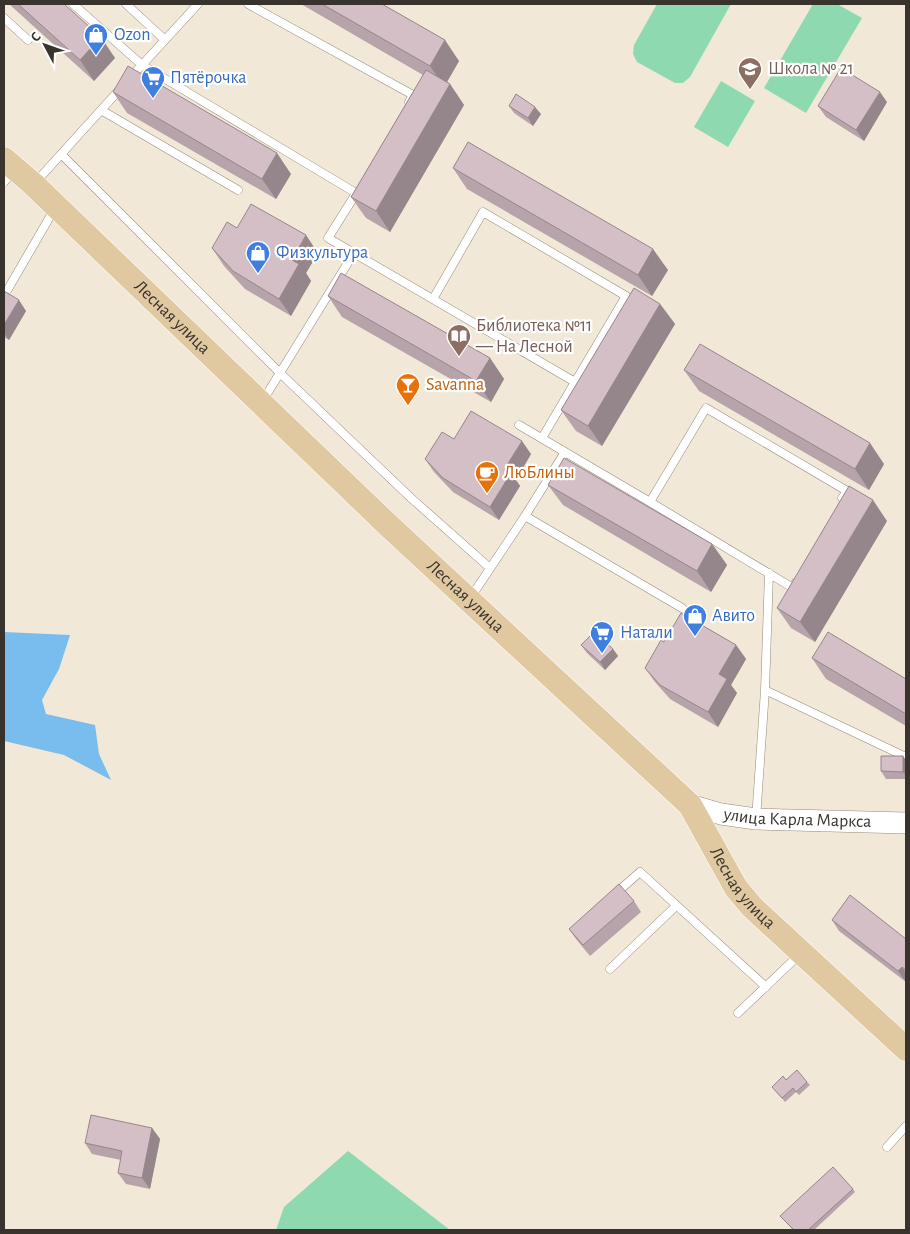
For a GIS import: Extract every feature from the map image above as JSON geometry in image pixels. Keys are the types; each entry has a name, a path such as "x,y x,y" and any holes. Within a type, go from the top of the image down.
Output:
{"main road":[{"name":"Лесная улица","path":"8,170 33,184 469,601 690,805 736,888 752,907 906,1049"},
{"name":"улица Карла Маркса","path":"690,805 721,814 756,819 906,824"}],"lane":[{"path":"74,4 142,65 356,193"},
{"path":"126,4 165,40"},
{"path":"33,184 198,4"},
{"path":"248,4 413,95 404,111"},
{"path":"4,18 28,40"},
{"path":"101,110 238,190"},
{"path":"61,154 280,373 411,498 490,568"},
{"path":"361,184 328,238 575,382"},
{"path":"8,289 56,206"},
{"path":"432,300 483,212 626,296 542,438"},
{"path":"261,403 354,253"},
{"path":"650,502 706,408 847,490 838,507"},
{"path":"519,425 793,588 802,572"},
{"path":"469,601 525,516 564,452"},
{"path":"525,516 682,608"},
{"path":"756,819 765,690 769,573"},
{"path":"765,690 906,756"},
{"path":"610,898 640,872 766,987"},
{"path":"610,969 676,906"},
{"path":"738,1014 801,952"},
{"path":"887,1146 906,1126"}],"green space":[{"path":"657,4 731,4 690,77 683,83 675,83 637,62 633,54 634,45"},
{"path":"813,4 837,4 862,18 806,113 764,88"},
{"path":"721,81 755,101 728,147 694,127"},
{"path":"348,1151 450,1230 276,1230 284,1207"}],"water":[{"path":"4,632 70,635 59,669 42,700 46,714 95,725 99,754 111,780 64,755 4,741"}],"building":[{"path":"18,4 64,4 101,37 80,60"},
{"path":"322,4 382,4 445,40 430,66"},
{"path":"128,66 277,153 262,179 113,92"},
{"path":"841,68 880,92 856,130 818,106"},
{"path":"426,70 450,84 376,211 351,197"},
{"path":"516,94 535,107 528,118 509,106"},
{"path":"468,142 653,249 638,275 453,168"},
{"path":"251,204 306,235 292,260 299,264 279,299 233,271 212,248 227,222 237,228"},
{"path":"341,273 490,358 476,381 328,296"},
{"path":"634,288 660,304 588,426 561,410"},
{"path":"4,291 19,300 4,325"},
{"path":"700,344 870,443 855,469 684,370"},
{"path":"471,411 522,441 504,470 511,473 490,507 443,478 425,459 442,432 454,439"},
{"path":"564,458 712,544 697,571 548,485"},
{"path":"849,486 873,500 800,622 777,608"},
{"path":"681,613 736,645 719,674 727,679 708,712 660,685 645,668 661,640 664,642"},
{"path":"594,632 613,649 600,662 581,645"},
{"path":"828,632 906,679 906,714 812,658"},
{"path":"881,756 903,756 903,772 881,771"},
{"path":"619,884 634,901 583,945 569,929"},
{"path":"850,895 906,939 906,970 902,967 898,971 832,920"},
{"path":"797,1070 807,1082 796,1092 793,1088 782,1098 772,1087 783,1076 786,1080"},
{"path":"91,1115 152,1128 142,1178 118,1173 122,1151 85,1143"},
{"path":"833,1167 853,1189 808,1230 794,1230 780,1216"}],"place":[{"name":"Ozon","path":"96,56"},
{"name":"Школа № 21","path":"750,90"},
{"name":"Пятёрочка","path":"153,99"},
{"name":"Физкультура","path":"258,274"},
{"name":"Библиотека №11 — На Лесной","path":"459,357"},
{"name":"Savanna","path":"408,406"},
{"name":"ЛюБлины","path":"487,494"},
{"name":"Авито","path":"695,637"},
{"name":"Натали","path":"602,654"}]}
